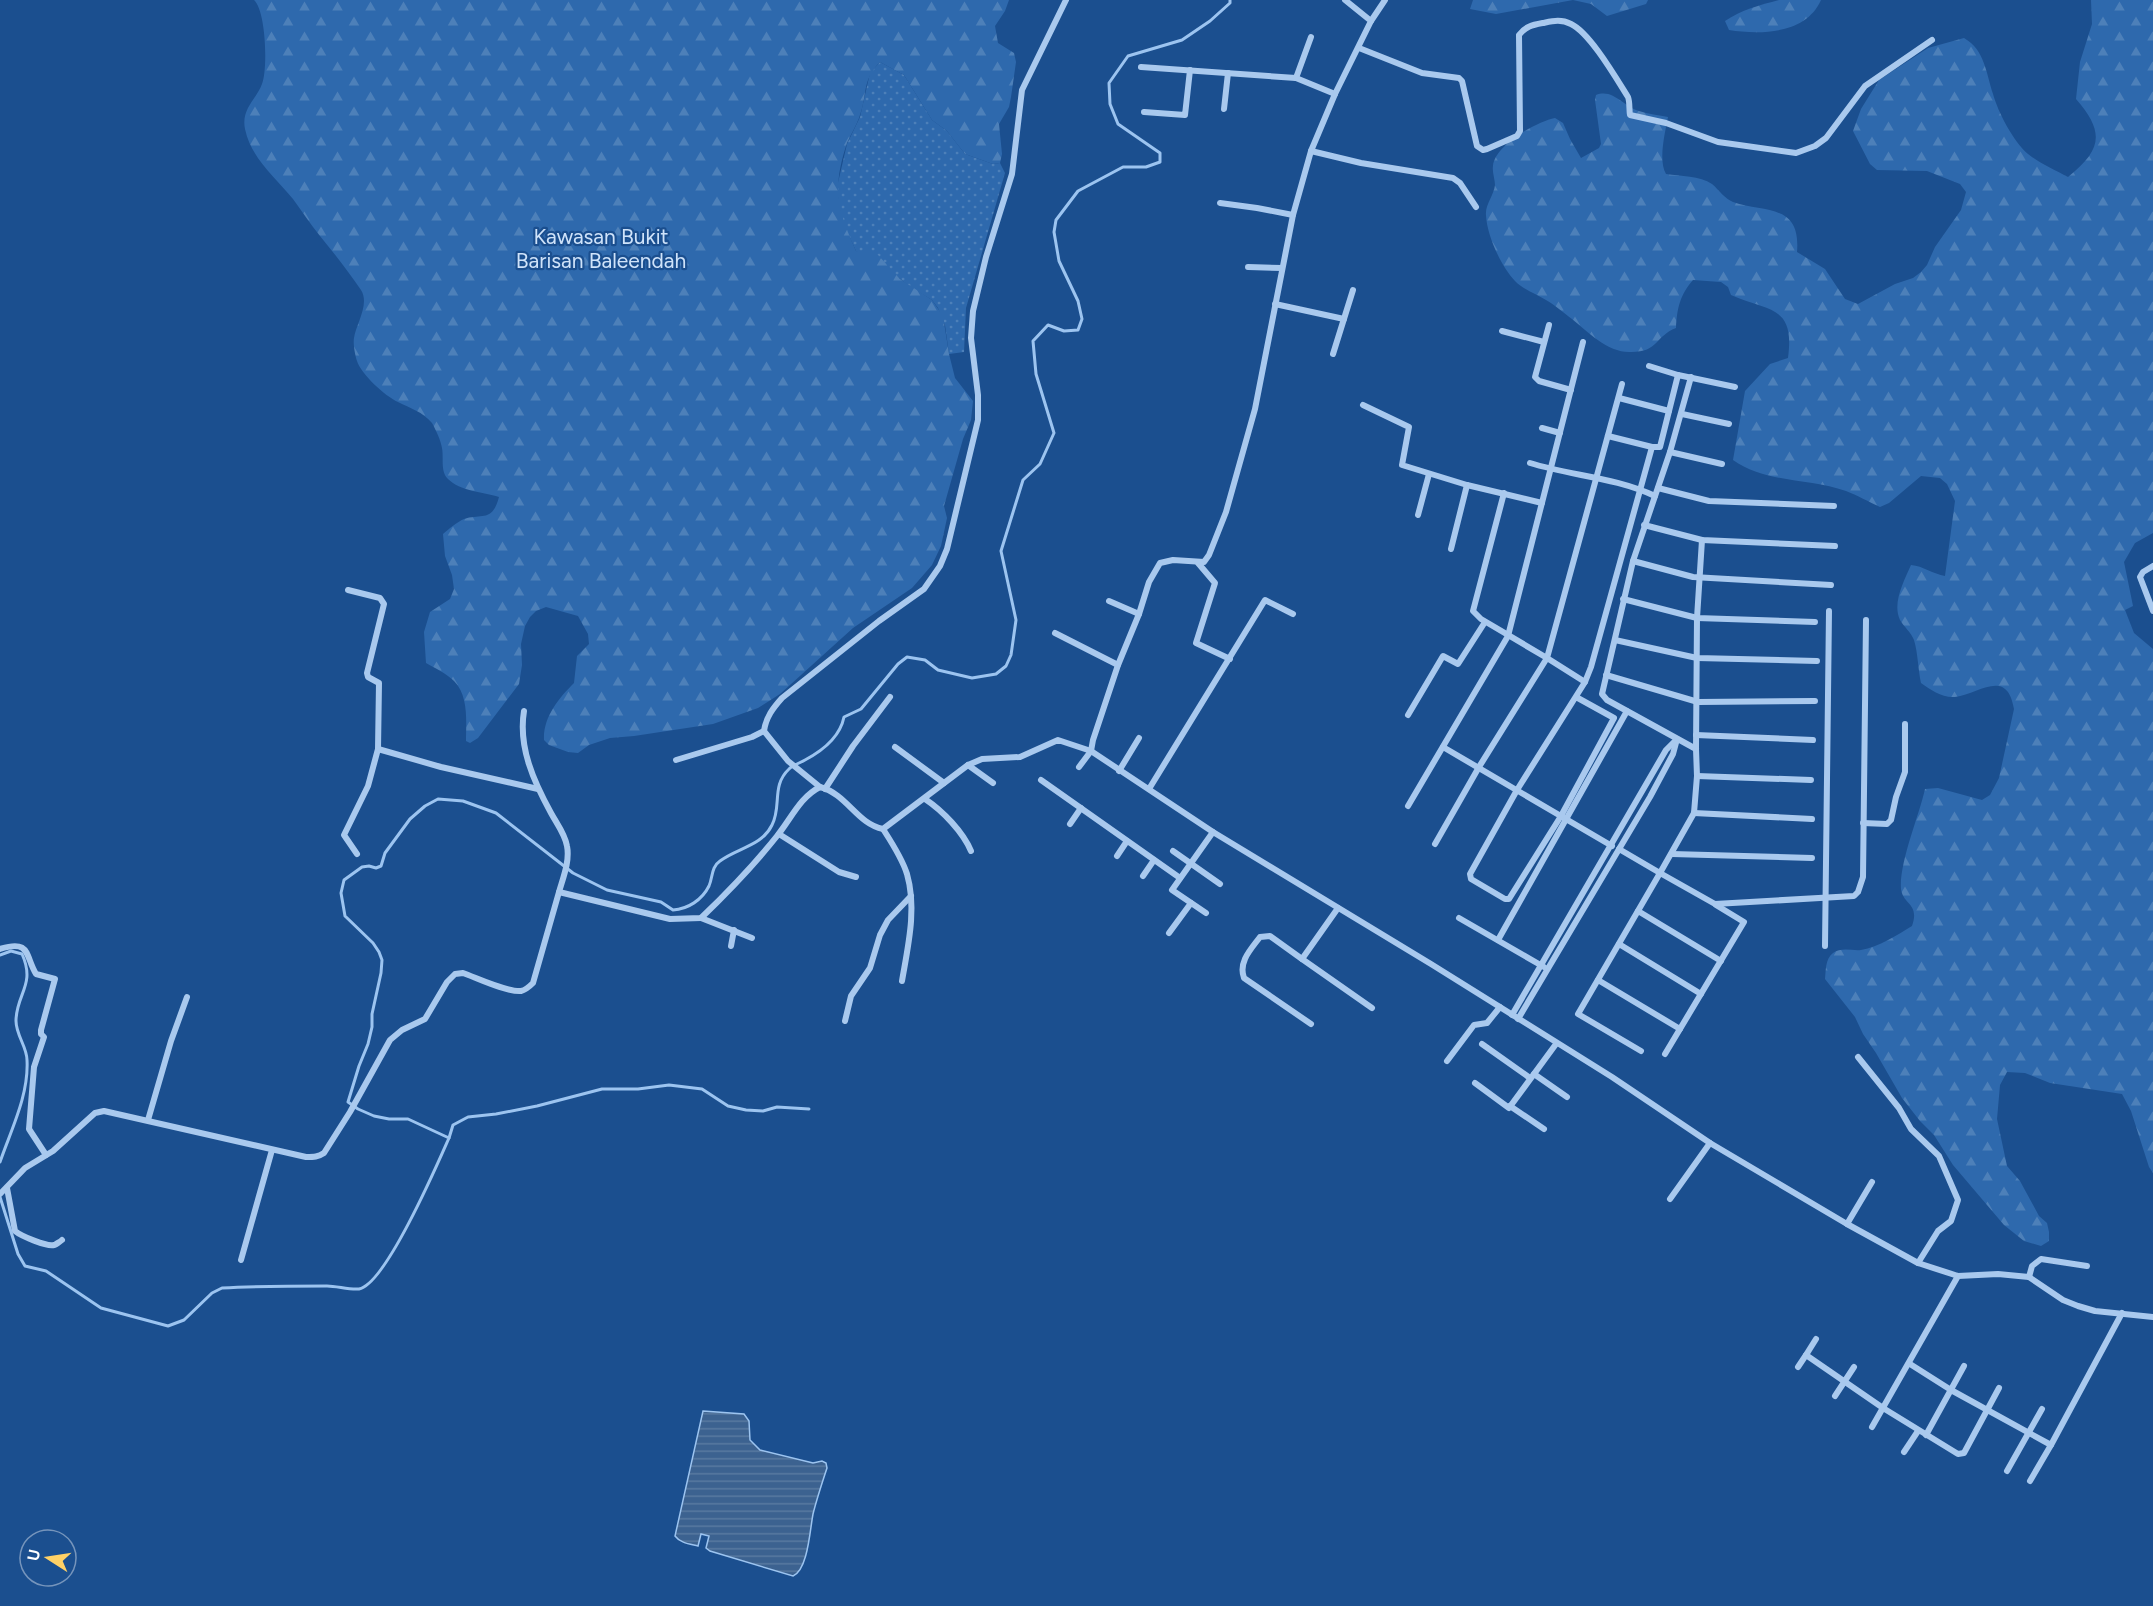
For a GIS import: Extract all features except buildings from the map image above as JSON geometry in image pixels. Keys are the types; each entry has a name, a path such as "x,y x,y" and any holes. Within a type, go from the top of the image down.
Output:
{"street":[{"path":"902,981 912,916 907,874 883,829 870,825 840,796 822,788 788,761 764,731 765,723 782,698 879,621 924,589 940,566 947,549 978,420 978,395 971,338 973,311 986,257 1012,174 1022,90 1066,0"},
{"path":"1345,0 1371,21"},
{"path":"1079,767 1091,751 1118,665 1139,614 1149,582 1161,564 1173,560 1204,562 1209,555 1226,512 1254,409 1293,215 1311,151 1335,94 1371,21 1385,0"},
{"path":"1359,48 1422,74 1459,78 1462,81 1477,146 1483,150 1517,136 1520,131 1519,35 1525,27 1531,25 1557,20 1564,21 1578,29 1604,59 1629,98 1630,115 1666,123 1718,142 1796,153 1815,146 1826,138 1865,86 1932,40"},
{"path":"1296,78 1311,37"},
{"path":"1141,67 1296,78 1335,94"},
{"path":"1144,112 1185,116 1190,70"},
{"path":"1224,109 1228,73"},
{"path":"1311,151 1361,163 1453,178 1460,183 1476,207"},
{"path":"1220,203 1293,215"},
{"path":"1248,267 1282,268"},
{"path":"1333,354 1353,290"},
{"path":"1275,304 1344,319"},
{"path":"1549,325 1535,374 1536,379 1571,390"},
{"path":"1502,331 1544,342"},
{"path":"1408,806 1508,636 1583,342"},
{"path":"1649,366 1677,375 1735,387"},
{"path":"1608,436 1660,447 1677,375"},
{"path":"1691,377 1670,452 1632,561 1602,694 1607,700 1696,749"},
{"path":"1436,844 1479,767 1547,658 1622,384"},
{"path":"1619,398 1669,411"},
{"path":"1363,405 1409,427 1402,465 1467,485 1542,503"},
{"path":"1682,414 1729,424"},
{"path":"1542,428 1560,433"},
{"path":"1627,711 1564,818 1509,899 1505,899 1471,879 1470,874 1474,866 1585,682 1597,647 1652,447"},
{"path":"1670,452 1722,464"},
{"path":"1530,463 1597,476 1641,489 1655,496"},
{"path":"1418,515 1429,474"},
{"path":"1451,549 1467,485"},
{"path":"1658,488 1709,501 1834,506"},
{"path":"1504,493 1473,612 1485,622 1585,682"},
{"path":"1644,525 1702,540 1835,546"},
{"path":"1641,1051 1578,1014 1694,813 1697,776 1697,618 1702,540"},
{"path":"1632,561 1699,578 1831,585"},
{"path":"1198,562 1215,583 1196,643 1230,659"},
{"path":"2153,566 2143,572 2140,577 2153,610"},
{"path":"348,590 380,598 384,604 367,673 368,677 379,683 378,749 368,786 344,832 344,836 357,854"},
{"path":"1623,599 1697,618 1815,622"},
{"path":"1149,789 1265,600 1293,614"},
{"path":"1109,601 1139,614"},
{"path":"1825,946 1829,611"},
{"path":"1715,904 1854,896 1858,892 1863,877 1866,620"},
{"path":"1408,715 1443,656 1458,664 1485,622"},
{"path":"1055,633 1118,665"},
{"path":"1615,640 1697,658 1817,661"},
{"path":"1606,675 1698,702 1815,701"},
{"path":"701,918 732,889 779,834 805,797 822,788 890,697"},
{"path":"1498,940 1564,818 1614,718 1576,697"},
{"path":"62,1240 55,1245 49,1245 15,1232 4,1191 25,1168 46,1155 95,1113 112,1111 272,1150 315,1158 324,1153 390,1040 402,1030 425,1019 447,982 455,974 463,973 512,990 528,989 533,983 559,892 568,849 564,836 538,789 522,742 524,711"},
{"path":"1863,823 1887,824 1891,820 1896,796 1905,772 1905,724"},
{"path":"676,760 752,737 764,731"},
{"path":"1696,735 1813,740"},
{"path":"1119,771 1139,738"},
{"path":"1515,1017 1615,847 1666,750 1677,739"},
{"path":"1615,847 1650,797 1673,754 1677,739"},
{"path":"883,829 968,765 982,759 1020,757 1058,740 1091,751 1213,832 1612,1077 1710,1143 1918,1263 1958,1276 1998,1274 2028,1277 2063,1300 2078,1306 2095,1311 2153,1317"},
{"path":"895,747 944,783"},
{"path":"1443,747 1744,922 1665,1054"},
{"path":"378,749 441,767 538,789"},
{"path":"968,765 993,783"},
{"path":"1697,776 1811,780"},
{"path":"1041,780 1180,878"},
{"path":"1642,793 1650,797"},
{"path":"925,799 943,814 971,851"},
{"path":"1070,824 1081,808"},
{"path":"1694,813 1812,819"},
{"path":"1206,914 1172,890 1213,832"},
{"path":"779,834 839,872 856,877"},
{"path":"1117,856 1127,841"},
{"path":"1173,851 1220,884"},
{"path":"1672,854 1812,858"},
{"path":"1143,876 1154,860"},
{"path":"559,892 670,919 701,918 752,938"},
{"path":"845,1021 851,996 870,968 880,935 888,920 911,896"},
{"path":"1169,933 1191,903"},
{"path":"1302,959 1338,908"},
{"path":"1638,911 1720,961"},
{"path":"1459,918 1544,967"},
{"path":"731,946 734,930"},
{"path":"1311,1024 1244,978 1242,966 1260,937 1270,936 1372,1008"},
{"path":"1619,944 1701,994"},
{"path":"0,949 12,945 20,948 28,953 36,974 55,979 41,1030 41,1035 44,1037 34,1067 29,1129 46,1155"},
{"path":"1598,980 1680,1029"},
{"path":"148,1120 171,1041 187,997"},
{"path":"1447,1061 1474,1024 1487,1023 1500,1007"},
{"path":"1482,1044 1567,1097"},
{"path":"1510,1106 1556,1044"},
{"path":"1858,1057 1899,1108 1911,1129 1939,1156 1958,1200 1951,1221 1938,1231 1918,1263"},
{"path":"1475,1083 1509,1108 1510,1106 1544,1129"},
{"path":"1670,1199 1710,1143"},
{"path":"241,1260 272,1150"},
{"path":"1847,1224 1872,1182"},
{"path":"2028,1277 2032,1266 2041,1259 2087,1266"},
{"path":"1872,1427 1910,1364 1958,1276"},
{"path":"2030,1481 2122,1313"},
{"path":"1798,1367 1816,1339"},
{"path":"1806,1355 1954,1453 1962,1454 1999,1388"},
{"path":"1910,1364 2051,1445"},
{"path":"1926,1435 1964,1366"},
{"path":"1835,1396 1854,1367"},
{"path":"2007,1471 2042,1409"},
{"path":"1904,1452 1918,1431"}],"green space":[{"name":"Kawasan Bukit Barisan Baleendah","path":"254,0 1009,0 995,26 998,43 1014,53 1016,62 1009,107 999,124 1002,154 1000,163 993,164 965,154 947,131 932,120 904,75 880,62 867,82 862,110 847,143 839,173 841,210 856,251 878,255 900,279 932,300 943,316 955,378 973,401 971,420 963,439 944,506 947,518 941,546 932,565 912,588 853,628 780,694 758,708 713,724 610,738 589,745 578,753 549,745 544,740 544,732 553,708 574,683 577,656 589,644 588,634 578,616 546,607 536,611 525,626 521,644 522,665 519,684 478,738 470,743 466,741 466,710 462,694 451,678 426,663 424,632 430,612 450,599 454,589 445,556 443,534 464,519 490,514 499,497 465,489 448,479 443,468 441,442 432,423 420,413 387,395 368,378 359,366 354,340 364,301 361,290 293,199 252,149 244,122 250,105 262,84 265,66 263,27 258,6"},
{"path":"1473,0 1573,0 1496,14 1470,9"},
{"path":"1573,0 1648,0 1646,4 1607,16 1591,4"},
{"path":"1779,0 1821,0 1805,20 1794,26 1768,32 1729,30 1725,21 1731,17 1751,8"},
{"path":"2091,0 2153,0 2153,533 2135,543 2124,562 2133,606 2125,610 2134,633 2153,649 2153,1173 2131,1111 2122,1094 2050,1083 2025,1073 2007,1072 2000,1085 1997,1119 2007,1166 2020,1181 2039,1216 2047,1223 2049,1241 2041,1246 2024,1241 2004,1225 1953,1165 1934,1135 1902,1098 1855,1017 1825,979 1827,962 1833,953 1839,950 1861,950 1874,946 1912,926 1913,908 1902,894 1901,878 1925,789 1938,788 1982,800 1990,795 1999,778 2014,709 2010,696 2005,689 1991,686 1950,697 1937,693 1921,683 1914,640 1900,620 1898,613 1898,599 1911,565 1945,576 1955,501 1947,484 1940,478 1921,476 1889,503 1880,507 1846,491 1759,473 1733,460 1745,391 1770,364 1788,358 1788,328 1783,319 1768,308 1731,295 1728,287 1721,282 1693,280 1680,302 1676,328 1647,349 1631,352 1614,349 1599,341 1553,304 1515,281 1496,250 1489,232 1486,211 1495,185 1493,168 1495,158 1508,143 1528,129 1555,118 1563,123 1581,158 1599,148 1601,144 1595,100 1596,95 1608,94 1639,111 1668,117 1662,154 1666,174 1702,179 1712,184 1733,202 1768,210 1787,218 1793,225 1797,236 1797,252 1825,269 1845,299 1858,304 1921,272 1961,210 1966,192 1960,184 1927,171 1877,170 1870,164 1853,131 1861,109 1879,80 1928,48 1964,38 1981,55 1998,109 2017,142 2032,157 2068,177 2088,158 2096,140 2092,121 2076,99 2080,62 2092,24"},
{"path":"880,62 904,75 932,120 947,131 965,154 993,164 1000,163 1005,173 966,308 964,352 949,354 945,325 932,300 892,272 856,251 844,225 837,187 847,144 860,117 870,73"}],"shaded area":[{"path":"703,1411 744,1414 749,1421 750,1440 760,1450 813,1463 822,1461 826,1463 827,1468 813,1514 805,1558 798,1572 793,1576 710,1551 706,1548 709,1536 701,1534 698,1546 682,1542 675,1536"}],"waterway":[{"path":"0,1197 18,1254 25,1266 46,1271 101,1308 168,1326 184,1320 212,1293 222,1288 327,1286 359,1289 370,1282 383,1267 396,1246 410,1222 449,1138 408,1119 374,1116 348,1102 368,1044 382,960 373,943 345,916 341,893 344,880 362,867 381,866 385,853 410,819 425,806 438,799 463,801 496,813 573,873 607,890 661,902 673,910 684,908 694,903 706,891 717,863 756,842 768,832 775,818 780,782 789,769 829,743 839,731 844,717 861,709 898,664 907,657 925,660 938,670 972,678 996,674 1006,666 1011,655 1016,620 1001,551 1023,480 1040,464 1054,433 1036,374 1033,341 1048,325 1064,331 1078,330 1082,319 1078,301 1059,261 1054,232 1056,220 1078,191 1123,167 1146,167 1160,162 1160,153 1118,124 1110,104 1109,83 1128,56 1182,40 1210,21 1230,3 1230,0"},
{"path":"0,955 11,951 22,954 27,974 16,1021 25,1050 27,1073 22,1099 0,1162"},
{"path":"449,1138 453,1125 468,1117 537,1106 602,1089 638,1089 669,1085 702,1089 728,1106 746,1110 763,1111 777,1107 809,1109"}]}
